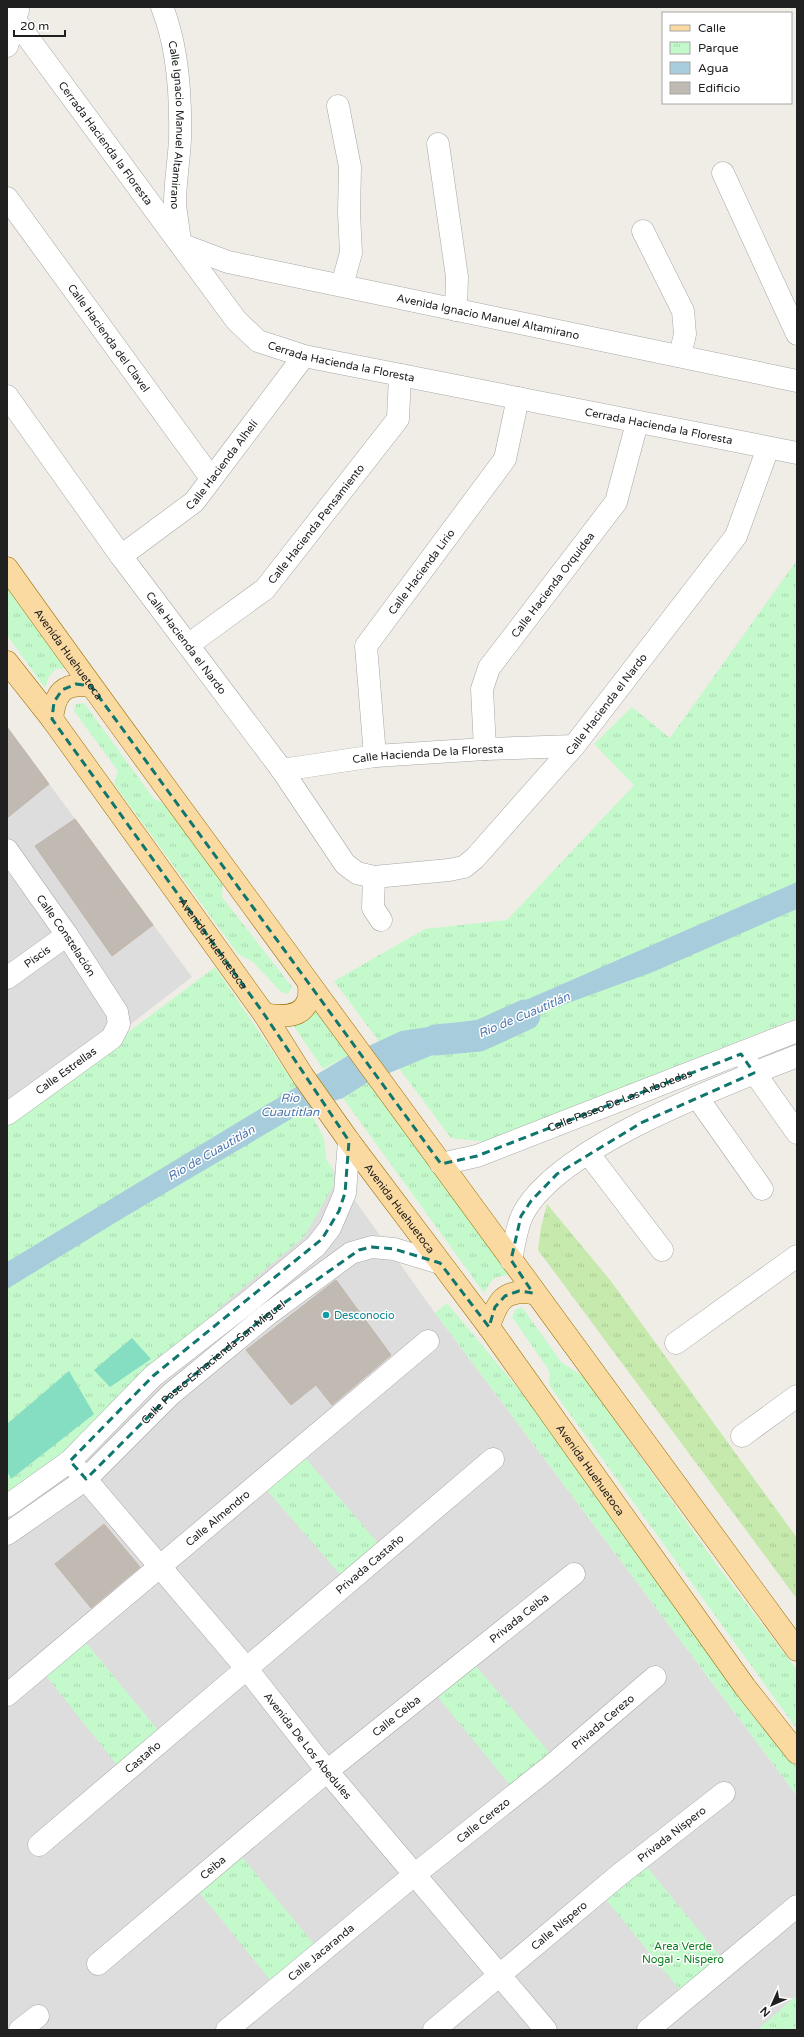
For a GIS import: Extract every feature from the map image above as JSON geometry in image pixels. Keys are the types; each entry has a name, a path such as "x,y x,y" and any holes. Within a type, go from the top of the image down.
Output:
{"main road":[{"name":"Avenida Huehuetoca","path":"7,568 91,686 511,1260 533,1293 797,1650"},
{"name":"Avenida Huehuetoca","path":"7,662 52,719 264,1014 303,1076 349,1141 489,1327 745,1687 797,1753"},
{"path":"52,719 54,702 62,690 76,684 91,686"},
{"path":"264,1014 281,1017 298,1013 308,1000 309,984"},
{"path":"489,1327 495,1307 505,1296 519,1291 533,1293"}],"street":[{"name":"Calle Ignacio Manuel Altamirano","path":"162,7 170,28 178,86 180,140 176,177 176,205 180,244"},
{"name":"Cerrada Hacienda la Floresta","path":"17,13 180,244 236,320 258,342 304,356 636,423 797,453"},
{"path":"7,46 17,13"},
{"path":"338,106 350,166 348,213 351,253 342,286"},
{"path":"438,144 457,277 456,310"},
{"path":"723,173 797,334"},
{"name":"Calle Hacienda del Clavel","path":"7,198 211,478"},
{"path":"643,231 683,312 685,334 680,356"},
{"name":"Avenida Ignacio Manuel Altamirano","path":"180,244 228,262 797,381"},
{"name":"Calle Hacienda Alhelí","path":"121,556 194,502 304,356"},
{"name":"Calle Hacienda Pensamiento","path":"188,645 265,589 398,419 400,375"},
{"name":"Calle Hacienda el Nardo","path":"7,396 121,556 282,770 345,864 358,874 374,877 449,870 464,867 475,858 574,746 736,536 768,448"},
{"name":"Calle Hacienda Lirio","path":"375,756 366,646 505,459 518,398"},
{"name":"Calle Hacienda Orquídea","path":"485,749 482,689 489,668 616,502 636,423"},
{"name":"Calle Hacienda De la Floresta","path":"282,770 375,756 485,749 574,746"},
{"name":"Calle Constelación","path":"7,850 67,935 117,1012 119,1024"},
{"path":"374,877 373,908 381,920"},
{"name":"Piscis","path":"7,978 67,935"},
{"name":"Calle Estrellas","path":"7,1114 112,1038 119,1024"},
{"name":"Calle Paseo De Las Arboledas","path":"441,1164 477,1156 797,1031"},
{"path":"741,1054 797,1133"},
{"path":"511,1260 521,1216 531,1201 557,1174 588,1153 640,1123 697,1097 797,1056"},
{"path":"697,1097 762,1189"},
{"path":"7,1506 70,1461 153,1376 247,1303 322,1239 330,1228 339,1210 345,1193 349,1141"},
{"path":"588,1153 662,1250"},
{"name":"Calle Paseo Exhacienda San Miguel","path":"7,1534 86,1479 171,1394 267,1315 351,1253 372,1247 394,1249 440,1263"},
{"path":"676,1343 797,1256"},
{"name":"Calle Almendro","path":"7,1696 428,1341"},
{"path":"153,1376 171,1394"},
{"path":"742,1436 797,1396"},
{"name":"Privada Castaño","path":"247,1669 493,1459"},
{"name":"Avenida De Los Abedules","path":"70,1461 247,1669 328,1771 414,1875 546,2030"},
{"name":"Privada Ceiba","path":"464,1661 574,1574"},
{"name":"Calle Ceiba","path":"328,1771 464,1661"},
{"name":"Castaño","path":"39,1845 247,1669"},
{"name":"Privada Cerezo","path":"551,1766 655,1677"},
{"name":"Calle Cerezo","path":"414,1875 551,1766"},
{"name":"Ceiba","path":"98,1964 328,1771"},
{"name":"Privada Níspero","path":"619,1875 724,1793"},
{"name":"Calle Jacaranda","path":"227,2030 414,1875"},
{"name":"Calle Níspero","path":"434,2030 619,1875"},
{"path":"648,2030 797,1906"},
{"path":"20,2030 38,2016"}],"highlighted area":[{"path":"76,684 91,686 441,1164 477,1156 741,1054 754,1073 641,1123 557,1174 531,1201 521,1216 511,1260 533,1293 519,1291 505,1296 495,1307 489,1327 440,1263 394,1249 372,1247 359,1250 267,1315 171,1394 86,1479 70,1461 153,1376 322,1239 339,1211 345,1193 349,1141 264,1014 52,719 54,702 62,690"}],"shaded area":[{"path":"7,727 192,977 7,1119"},
{"path":"332,1168 435,1313 797,1796 797,2007 770,2030 7,2030 7,1418 304,1237"}],"green space":[{"path":"797,560 797,1018 485,1142 451,1138 334,981 425,929 507,920 634,785 594,744 632,707 670,738"},
{"path":"7,581 70,668 56,669 49,676 45,688 7,635"},
{"path":"84,703 154,799 171,807 223,881 222,897 292,987 288,994 281,992 253,962 238,954 114,784 118,771 74,711 76,704"},
{"path":"215,967 296,1086 324,1138 326,1159 332,1168 335,1183 304,1237 226,1302 48,1469 7,1496 7,1126 78,1070"},
{"path":"316,1007 349,1055 323,1069 291,1022"},
{"path":"370,1081 510,1275 496,1278 491,1281 484,1293 343,1098"},
{"path":"547,1204 610,1280 797,1538 797,1599 538,1250 541,1227"},
{"path":"447,1303 526,1398 727,1677 797,1768 797,1796 435,1313"},
{"path":"522,1307 561,1362 584,1377 719,1568 797,1670 797,1729 549,1385 550,1372 512,1317 515,1310"},
{"path":"132,1338 151,1359 110,1387 94,1370"},
{"path":"69,1371 94,1414 11,1479 7,1471 7,1424"},
{"path":"302,1454 381,1547 345,1580 265,1488"},
{"path":"83,1639 162,1735 121,1770 43,1672"},
{"path":"471,1660 553,1757 514,1790 433,1691"},
{"path":"238,1852 318,1949 275,1986 195,1887"},
{"name":"Area Verde Nogal - Nispero","path":"643,1862 724,1961 684,1995 603,1896"},
{"path":"797,1995 797,2030 757,2030"}],"water":[{"name":"Rio Cuautitlan","path":"797,882 797,909 653,972 486,1033 370,1081 343,1098 308,1109 123,1218 7,1289 7,1262 349,1055 401,1031 482,1019"}],"building":[{"path":"7,727 49,784 7,818"},
{"path":"75,819 153,925 112,956 35,846"},
{"name":"Desconocio","path":"336,1280 391,1355 332,1405 316,1385 291,1405 246,1350"},
{"path":"104,1524 140,1567 91,1608 55,1564"}],"waterway":[{"name":"Rio de Cuautitlán","path":"436,1040 479,1036 525,1015"}],"place":[{"name":"Desconocio","path":"326,1315"}]}
